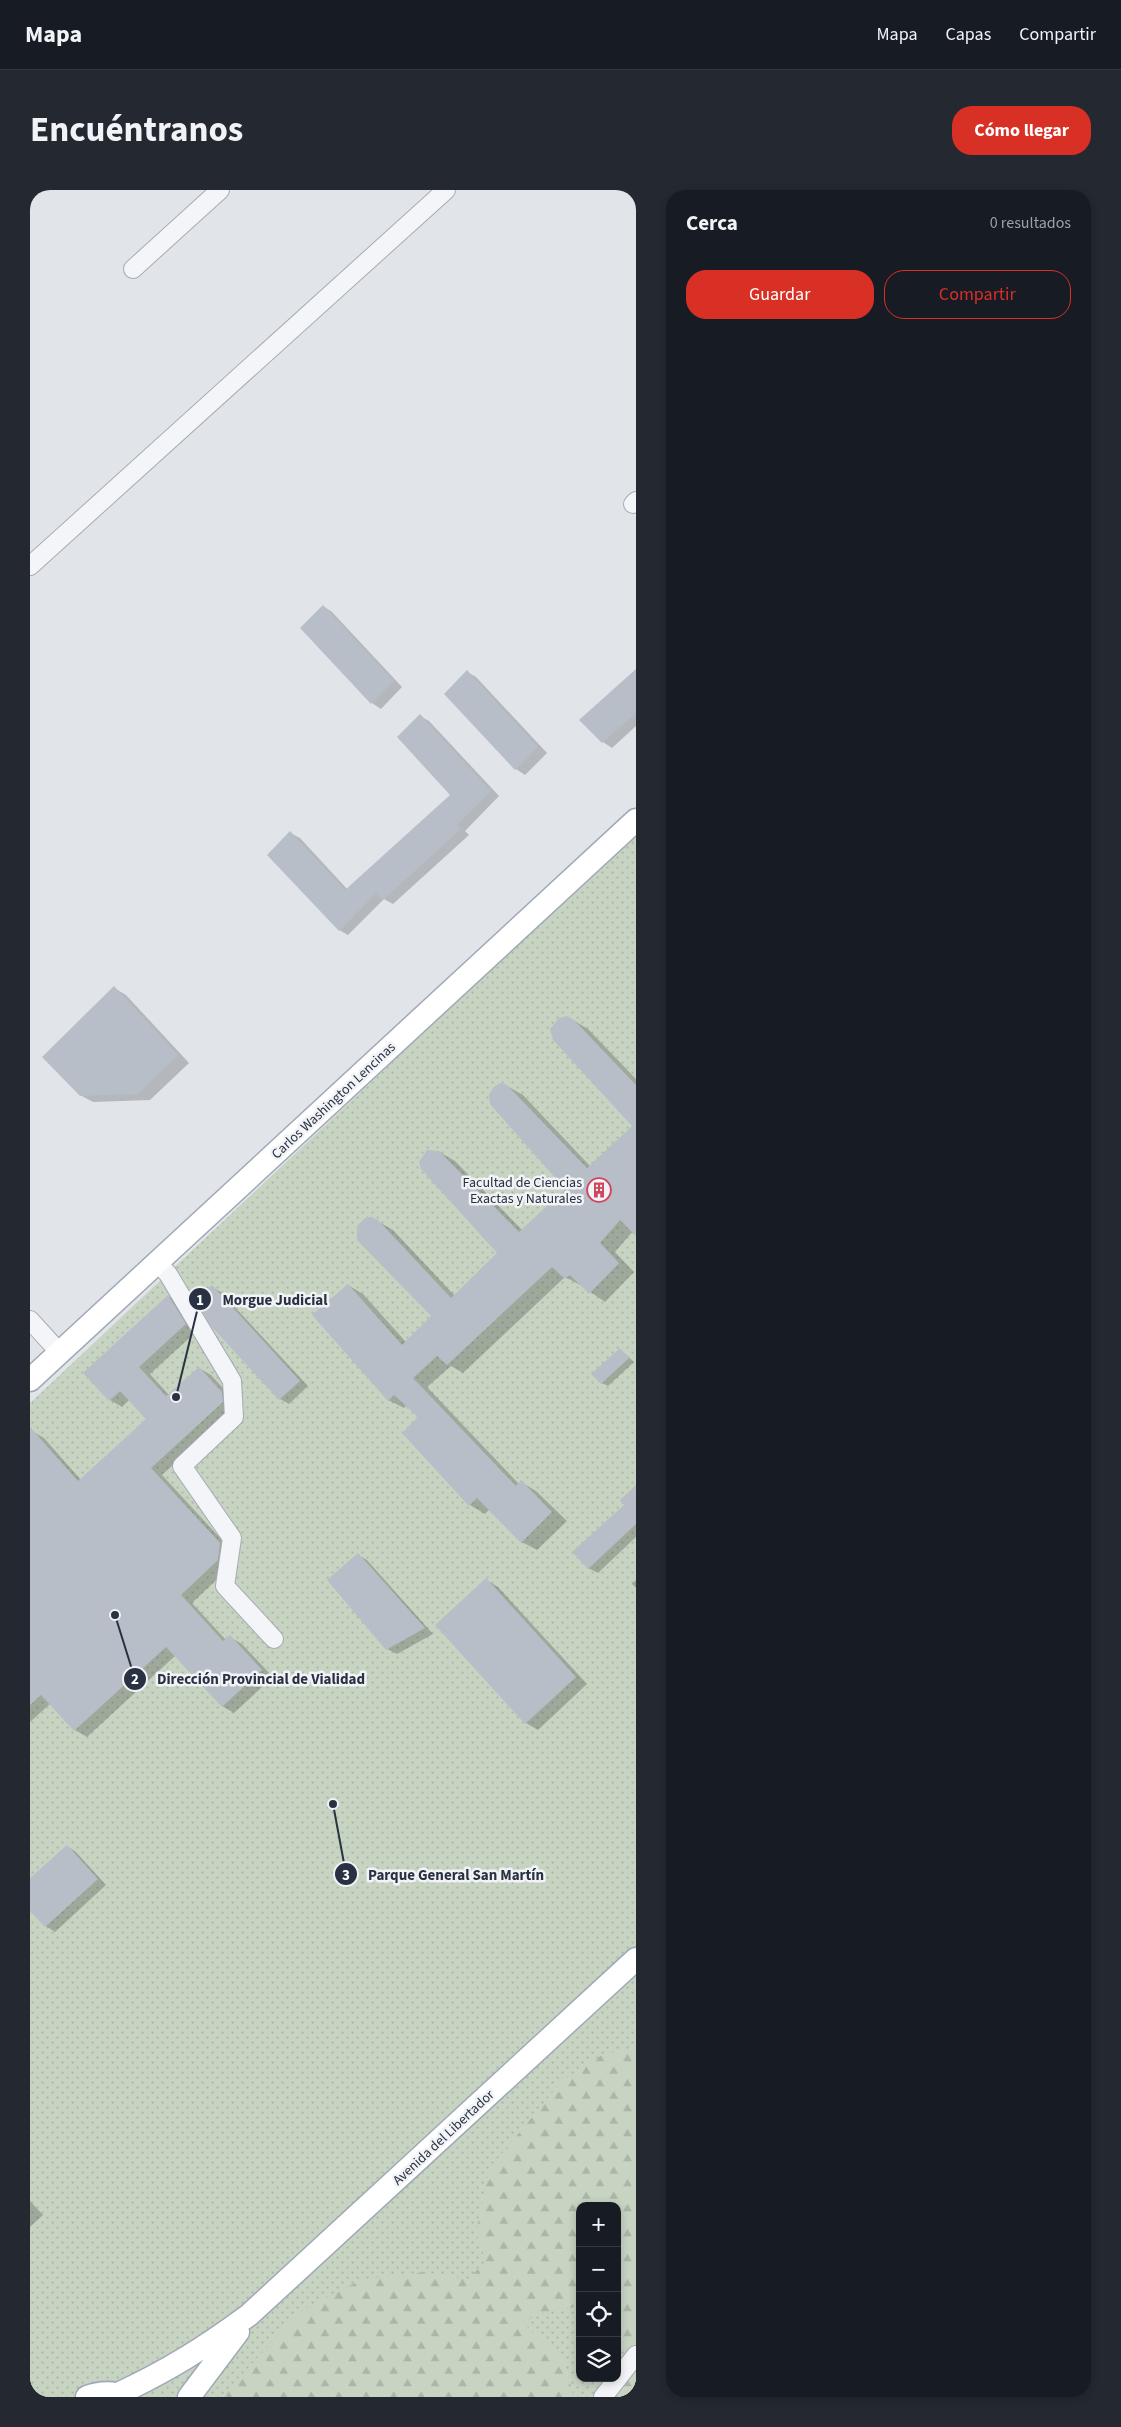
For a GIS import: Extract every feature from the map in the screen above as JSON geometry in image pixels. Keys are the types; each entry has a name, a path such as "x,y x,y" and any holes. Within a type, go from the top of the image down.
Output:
{"main road":[{"name":"Carlos Washington Lencinas","path":"30,1380 636,820"},
{"name":"Avenida del Libertador","path":"122,2395 200,2352 249,2315 636,1959"},
{"name":"Avenida del Libertador","path":"189,2397 249,2315"},
{"path":"87,2397 104,2393 122,2395"}],"street":[{"path":"133,269 220,190"},
{"path":"30,566 446,190"},
{"path":"158,1262 168,1274 232,1381 234,1417 182,1466 232,1538 225,1586 274,1639"},
{"path":"30,1320 60,1353"},
{"path":"603,2397 636,2355"}],"green space":[{"path":"636,833 636,2397 30,2397 30,1403"},
{"path":"636,2047 636,2397 603,2397 614,2382 621,2382 621,2373 630,2361 621,2346 621,2202 576,2202 576,2307 537,2314 523,2323 564,2361 574,2397 221,2397 302,2310 363,2279 425,2272 468,2279 486,2261 476,2233 489,2169 563,2080 602,2055"}],"building":[{"path":"323,605 394,681 371,704 300,628"},
{"path":"636,669 636,713 602,743 579,720"},
{"path":"467,670 538,747 515,770 444,694"},
{"path":"420,714 491,791 457,825 461,829 383,900 376,893 339,931 267,855 290,831 345,890 450,795 397,737"},
{"path":"114,986 178,1055 138,1094 80,1096 42,1057"},
{"name":"Facultad de Ciencias Exactas y Naturales","path":"567,1016 573,1019 636,1085 636,1236 620,1220 600,1243 619,1263 589,1294 570,1275 565,1279 552,1267 447,1365 437,1356 413,1378 516,1486 521,1480 552,1512 521,1543 477,1498 469,1506 402,1433 418,1417 394,1395 388,1401 312,1315 348,1284 402,1345 431,1316 357,1240 357,1226 365,1218 372,1217 378,1220 451,1298 497,1253 421,1169 419,1162 427,1150 439,1151 519,1232 565,1189 490,1104 489,1094 500,1083 507,1085 587,1168 632,1126 553,1040 550,1029 559,1018"},
{"path":"212,1285 300,1381 279,1400 211,1326 196,1300"},
{"path":"168,1295 186,1324 139,1367 166,1396 199,1367 222,1392 223,1402 151,1468 220,1543 218,1560 181,1595 223,1641 230,1635 262,1670 222,1707 166,1647 74,1731 41,1695 30,1705 30,1427 78,1481 146,1419 120,1391 109,1401 83,1373"},
{"path":"620,1348 629,1358 601,1384 591,1374"},
{"path":"636,1485 636,1524 588,1569 572,1552 624,1505 620,1500"},
{"path":"358,1553 425,1628 386,1650 327,1580"},
{"path":"486,1578 576,1677 525,1724 435,1625"},
{"path":"67,1845 98,1879 45,1927 30,1911 30,1878"}],"place":[{"name":"Facultad de Ciencias Exactas y Naturales","path":"599,1190"},
{"name":"Morgue Judicial","path":"176,1397"},
{"name":"Dirección Provincial de Vialidad","path":"115,1615"},
{"name":"Parque General San Martín","path":"333,1804"}]}
